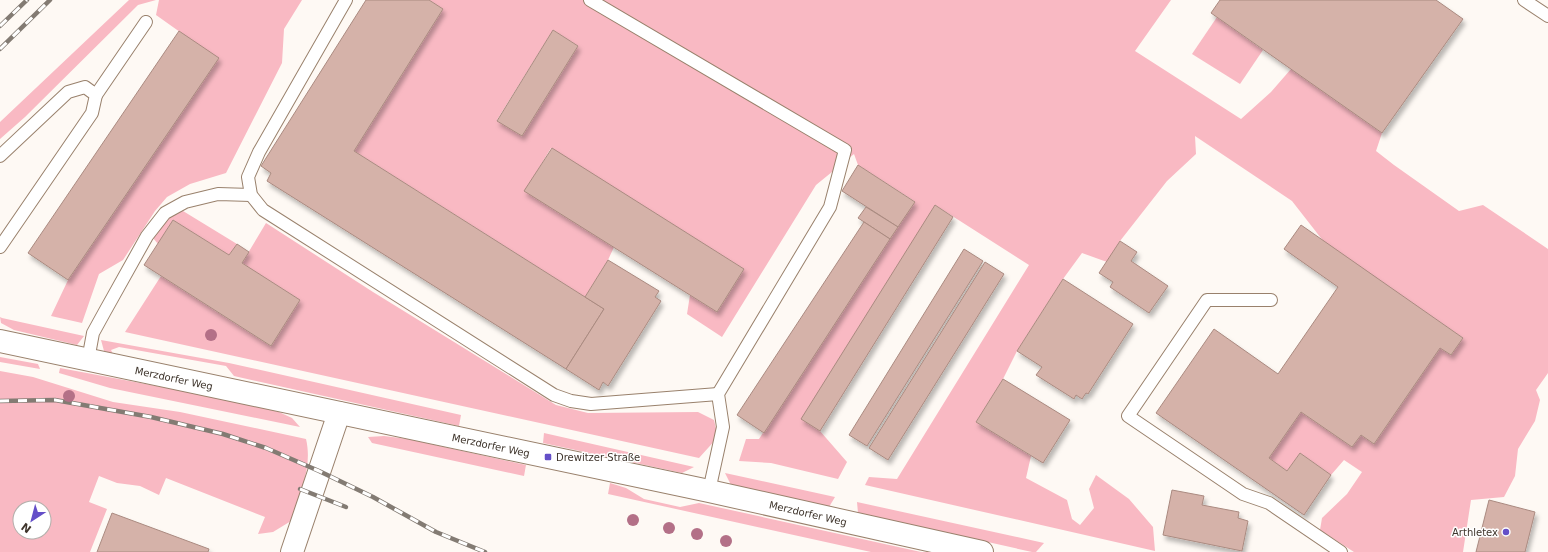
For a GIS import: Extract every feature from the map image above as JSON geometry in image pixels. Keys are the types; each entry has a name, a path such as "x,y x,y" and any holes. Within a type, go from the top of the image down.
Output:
{"street":[{"name":"Merzdorfer Weg","path":"0,341 709,491 982,552"},
{"path":"292,552 339,413"}],"lane":[{"path":"346,0 259,152 248,177 251,195 262,210 554,395 571,401 591,404 718,394"},
{"path":"590,0 845,150 830,207 718,394 724,427 709,491"},
{"path":"1524,0 1548,16"},
{"path":"0,247 92,113 96,95 146,22"},
{"path":"0,156 68,92 85,86 96,95"},
{"path":"88,360 93,333 104,312 147,236 165,213 185,202 218,194 251,195"},
{"path":"1272,300 1207,300 1128,416 1243,494 1269,503 1341,552"}],"shaded area":[{"path":"129,0 156,0 138,5 25,117 0,139 0,122"},
{"path":"159,0 302,0 284,29 282,63 226,173 190,184 167,197 155,211 123,260 99,274 82,323 51,316 68,280 218,59 156,15"},
{"path":"429,0 1171,0 1135,51 1241,119 1271,92 1291,69 1382,133 1376,151 1459,211 1483,205 1548,249 1548,373 1536,390 1540,400 1535,421 1518,449 1515,476 1504,497 1471,500 1463,552 1354,552 1320,530 1322,518 1347,494 1362,472 1344,460 1331,475 1300,453 1287,471 1269,458 1301,412 1352,447 1361,435 1374,444 1440,348 1451,355 1463,338 1324,242 1292,201 1195,136 1196,154 1167,181 1120,241 1107,262 1082,253 1063,279 1017,351 1003,379 976,422 1031,456 1026,478 1067,500 1072,519 1080,525 1094,508 1089,489 1096,475 1129,499 1153,527 1155,551 865,485 869,477 897,479 1029,265 935,205 820,431 847,462 838,479 771,463 739,461 746,439 759,439 914,201 858,165 854,154 816,185 722,337 687,314 690,295 717,312 744,269 551,148 525,191 614,247 608,260 585,297 354,151 443,9","holes":["553,30 578,46 522,136 497,120"]},
{"path":"1217,17 1263,50 1240,84 1192,54"},
{"path":"183,211 237,244 229,255 173,220 158,244 153,238 171,213"},
{"path":"266,223 373,292 556,405 588,413 698,412 714,420 718,437 699,458 125,332 161,276 271,346 300,300 242,263"},
{"path":"0,317 84,336 77,345 14,330 1,323"},
{"path":"101,340 229,363 461,415 459,426 234,376 226,366 119,347 111,350 113,354 104,351"},
{"path":"0,357 38,364 40,369 0,362"},
{"path":"60,368 194,393 263,408 279,412 292,418 300,427 110,388 59,373"},
{"path":"0,371 33,377 113,402 180,412 306,439 308,460 306,471 291,521 273,532 258,534 265,517 166,478 159,495 140,486 117,483 99,476 89,502 107,509 90,552 0,552"},
{"path":"544,433 694,467 682,473 543,443"},
{"path":"384,436 408,439 526,465 524,476 372,443 368,437"},
{"path":"725,473 835,497 829,507 731,485"},
{"path":"610,483 626,488 644,499 680,507 699,503 921,552 871,552 608,494"},
{"path":"857,502 1044,543 1036,552 1032,552 858,513"}],"building":[{"path":"366,0 429,0 443,9 354,151 604,309 566,369 267,181 271,173 261,166"},
{"path":"1220,0 1436,0 1463,19 1382,133 1211,13"},
{"path":"553,30 578,46 522,136 497,121"},
{"path":"179,31 219,58 68,280 28,253"},
{"path":"552,148 744,269 717,312 524,191"},
{"path":"858,165 915,202 898,227 842,191"},
{"path":"935,205 953,217 820,431 801,419"},
{"path":"866,207 898,227 890,239 858,218"},
{"path":"173,220 229,255 237,244 249,252 242,263 300,300 271,346 144,265"},
{"path":"864,222 890,239 764,433 737,415"},
{"path":"1301,225 1463,338 1451,355 1440,348 1374,444 1361,435 1352,447 1301,412 1269,458 1287,471 1300,453 1331,475 1304,515 1156,413 1214,329 1278,374 1338,287 1284,249"},
{"path":"1120,241 1137,252 1131,261 1168,286 1149,313 1110,287 1113,282 1099,273"},
{"path":"964,249 983,261 867,446 849,435"},
{"path":"608,260 659,291 655,297 661,301 608,386 603,382 599,390 566,369 604,309 585,297"},
{"path":"985,262 1004,274 888,460 869,448"},
{"path":"1063,279 1133,324 1088,394 1086,393 1082,399 1076,395 1074,399 1036,375 1042,367 1017,351"},
{"path":"1003,379 1070,420 1043,463 976,422"},
{"path":"1172,490 1204,496 1202,505 1239,512 1238,518 1248,521 1242,551 1163,535"},
{"name":"Arthletex","path":"1489,500 1535,512 1525,552 1476,552"},
{"path":"112,513 209,549 208,552 97,552"}],"railway":[{"path":"0,26 27,0"},
{"path":"0,49 50,0"},
{"path":"0,401 55,400 151,417 223,434 266,448 319,471 373,497 436,532 485,552"},
{"path":"300,489 346,507"}],"place":[{"name":"Drewitzer Straße","path":"548,457"},
{"name":"Arthletex","path":"1506,532"}]}
